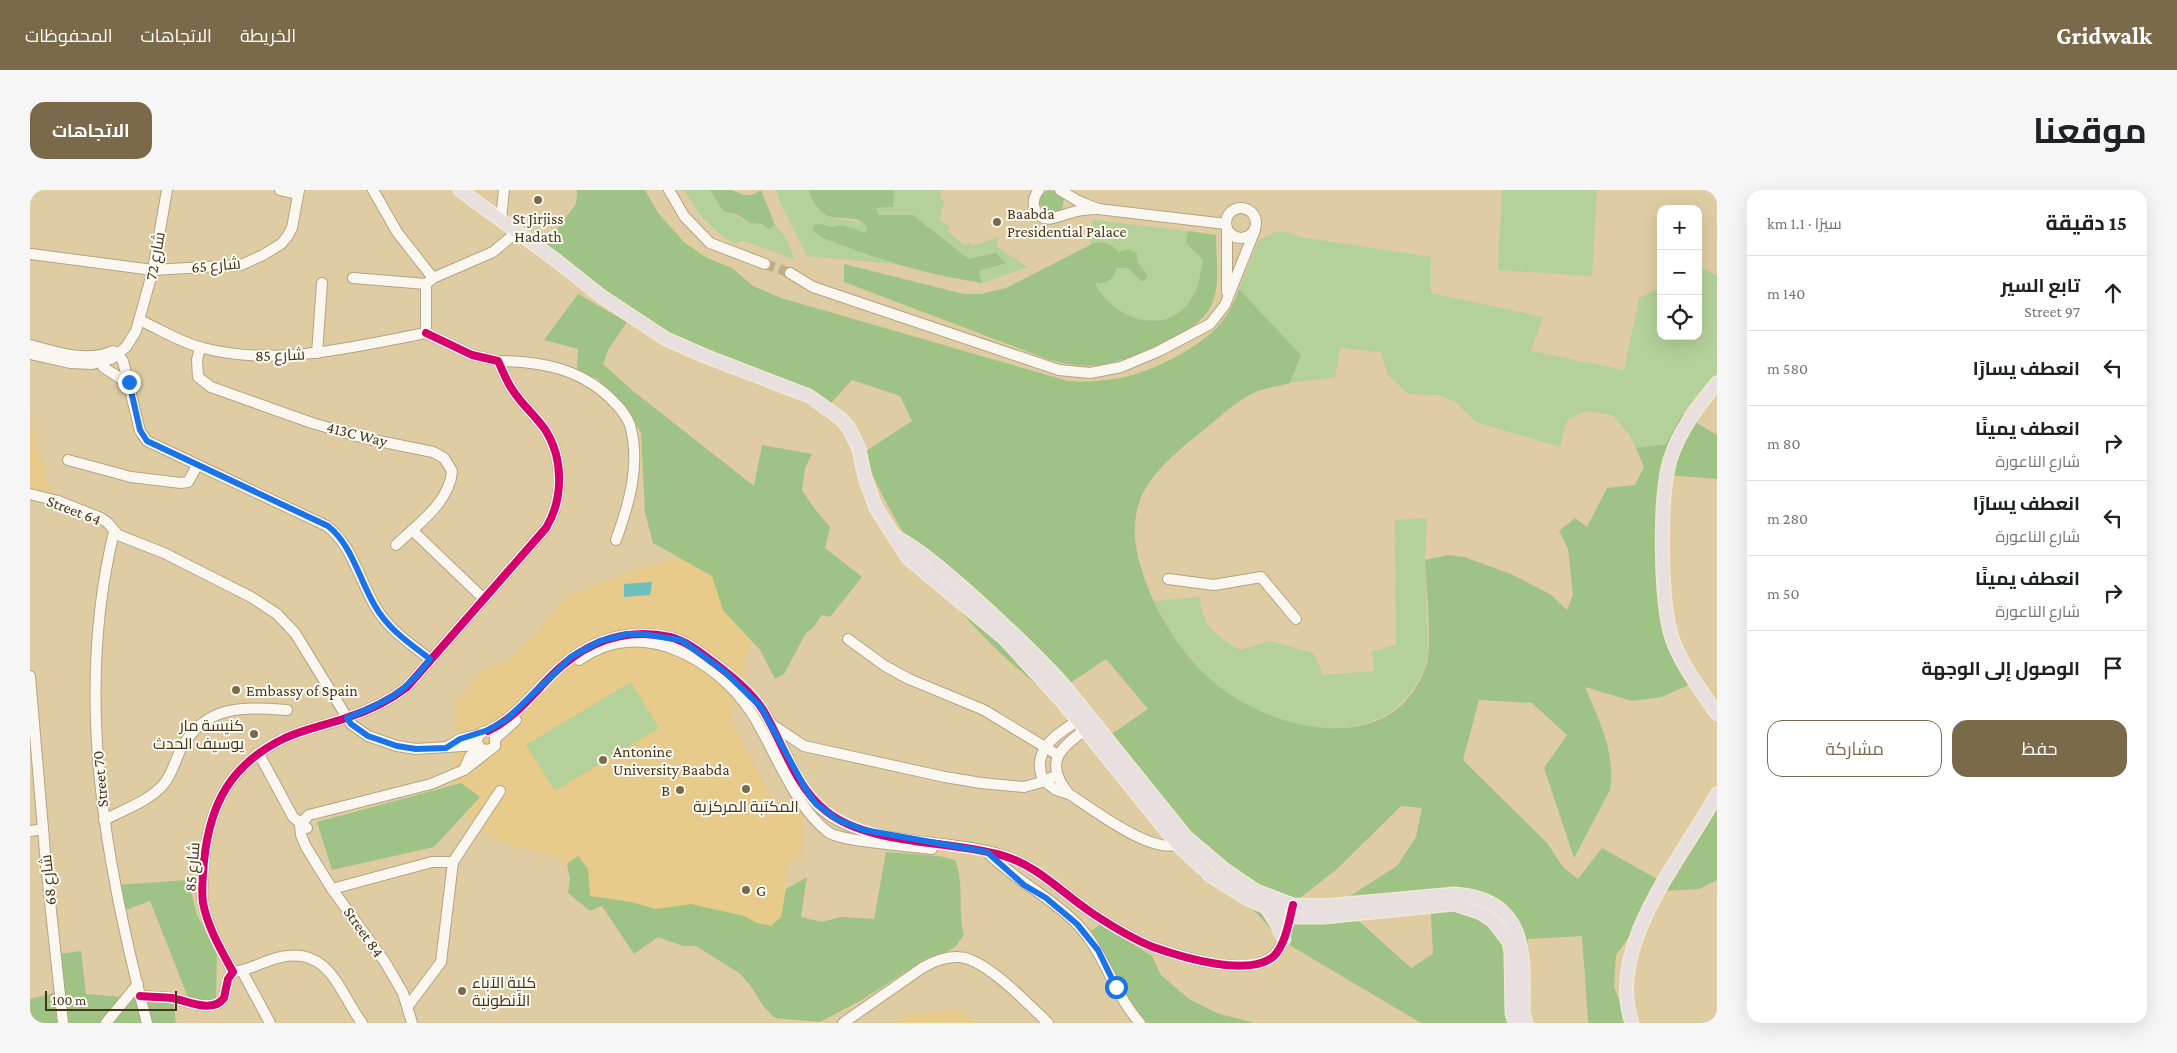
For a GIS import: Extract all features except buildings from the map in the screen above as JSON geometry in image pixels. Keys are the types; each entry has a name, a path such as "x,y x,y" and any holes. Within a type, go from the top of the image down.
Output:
{"main road":[{"path":"460,190 601,296 666,339 810,396 840,418 854,438 876,508 892,535 916,548 973,597 1041,660 1086,723 1182,841 1228,888 1266,908 1291,911 1428,895 1465,894 1493,904 1506,916 1514,939 1523,954 1523,1013 1526,1023"},
{"path":"1717,383 1698,406 1676,444 1670,461 1666,484 1663,548 1666,606 1673,639 1717,714"},
{"path":"1632,1023 1627,1004 1626,984 1632,948 1643,920 1717,794"},
{"path":"1182,841 1256,892 1291,911"},
{"path":"1266,908 1284,939"},
{"path":"1514,939 1511,953 1512,1013 1515,1023"}],"street":[{"name":"شارع 72","path":"138,323 153,270 167,190"},
{"path":"280,190 298,192"},
{"path":"373,190 397,232 430,281 426,333 472,355 498,361 529,362 571,371 600,389 624,413 633,443 634,468 628,506 616,540"},
{"path":"501,219 504,190"},
{"path":"669,190 684,216 710,242 765,264"},
{"path":"1039,190 1035,196 1034,204 1037,213 1044,218 1053,219 1072,212 1098,209 1226,226 1232,235 1240,238 1249,236 1255,230"},
{"path":"1060,190 1078,201 1098,209"},
{"name":"شارع 65","path":"31,254 153,270 241,265 252,261 281,244 287,237 292,228 298,192"},
{"path":"790,273 813,287 1056,369 1075,373 1110,370 1159,351 1212,322 1222,311 1227,299 1255,230 1256,218 1247,208 1234,210 1228,216 1226,226 1227,299"},
{"path":"354,278 430,281 493,252 518,232"},
{"path":"317,354 322,283"},
{"path":"108,369 119,359 138,323"},
{"path":"138,323 115,350 130,389 140,430 147,441 197,466 312,518 335,532 346,548 374,605 384,620 400,637 430,659"},
{"name":"شارع 85","path":"138,323 200,348 243,356 275,357 317,354 426,333"},
{"path":"30,345 74,356 119,359"},
{"name":"413C Way","path":"200,348 196,360 198,377 211,387 312,423 364,438 433,452 444,458 452,471 449,487 432,512 396,545"},
{"path":"30,354 71,363 88,364 122,374 119,359"},
{"name":"شارع 85","path":"270,1023 214,936 203,902 205,854 216,805 240,771 259,754 287,738 347,718 394,696 416,680 430,659 546,528 554,515 560,487 551,441 541,425 513,392 498,361"},
{"path":"108,369 130,389"},
{"path":"68,460 131,477 181,483 188,482 197,466"},
{"name":"Street 64","path":"30,494 58,501 101,518 108,523 114,532 124,538 164,553 220,581 277,614 295,633 351,724 368,736 397,746 416,749 446,748 460,739 478,742"},
{"path":"412,530 484,599"},
{"name":"Street 70","path":"114,532 103,574 95,665 98,778 120,912 148,1023"},
{"path":"1168,579 1214,585 1261,577 1296,619"},
{"path":"464,770 478,742 488,730 517,711 571,657 600,641 628,634 657,635 681,640 740,698 758,724 804,805 830,834 853,839 990,854 1024,885 1046,898 1077,924 1098,950 1122,1000 1140,1023"},
{"path":"848,639 901,675 984,710 1058,755"},
{"path":"478,742 489,750 495,746 496,738 566,670 600,649 636,641 655,642 695,654 745,690 761,707 805,788 816,804 838,820 884,835 1012,859 1042,875 1092,913 1152,946 1212,962 1244,966 1261,963 1270,958 1275,954 1284,939 1291,911"},
{"name":"شارع 68","path":"30,676 43,829 63,1023"},
{"path":"104,820 158,790 167,780 188,738 210,718 236,708 287,710"},
{"path":"1086,723 1062,731 1043,747 1039,768 1044,781 1056,790 1069,794 1149,842 1167,847 1182,841"},
{"path":"1069,794 1056,771 1058,755 1086,723"},
{"path":"771,724 804,746 981,783 1024,787 1044,781 1056,771"},
{"path":"488,730 496,738"},
{"path":"1062,731 1071,741"},
{"path":"787,755 804,746"},
{"name":"Street 84","path":"412,1023 408,1006 385,962 332,888 306,847 304,826 315,814 432,784 464,770 489,750"},
{"path":"259,754 293,818 304,826"},
{"path":"1039,768 1056,771"},
{"path":"408,1006 441,962 453,862 500,791"},
{"path":"30,831 43,829"},
{"path":"332,888 432,862 453,862"},
{"path":"140,996 169,998 200,1005 216,1004 224,998 228,979 238,971 280,957 297,955 308,957 325,967 338,982 362,1023"},
{"path":"843,1023 922,968 935,961 958,957 977,962 1015,992 1048,1023"},
{"path":"106,1023 138,984"}],"shaded area":[{"path":"30,407 31,422 39,449 38,453 47,470 44,474 54,496 30,489"},
{"name":"Antonine University Baabda","path":"688,554 727,587 756,623 730,719 775,805 795,801 803,809 802,854 787,864 779,941 593,897 558,859 491,838 453,803 456,701 484,669 505,662 539,631 566,597 622,575"},
{"path":"960,1010 975,1023 896,1023 911,1014"}],"green space":[{"path":"577,190 645,190 658,213 685,243 707,258 732,268 753,286 781,298 1068,381 1084,382 1115,379 1144,371 1172,359 1212,333 1230,310 1239,289 1301,355 1290,383 1267,388 1239,401 1162,466 1143,493 1139,503 1135,524 1136,544 1143,575 1159,612 1175,639 1194,663 1216,684 1240,701 1269,715 1299,724 1331,728 1361,726 1388,715 1410,696 1426,666 1428,656 1429,630 1425,560 1448,555 1464,557 1511,574 1550,594 1567,610 1573,595 1568,549 1559,531 1575,518 1587,527 1607,488 1635,485 1644,467 1636,448 1666,444 1682,414 1717,435 1717,479 1667,475 1657,581 1665,621 1691,684 1662,697 1632,701 1585,687 1605,737 1611,763 1611,777 1610,790 1574,858 1544,768 1567,735 1532,703 1479,700 1463,760 1547,843 1563,867 1578,879 1602,848 1657,879 1710,808 1717,811 1717,880 1699,889 1663,891 1616,955 1614,987 1629,1023 1589,1023 1582,936 1528,939 1526,1023 1421,1023 1281,940 1246,902 1200,877 1097,744 1148,709 1106,659 1051,696 1020,671 965,616 940,587 918,556 879,489 863,453 912,421 900,396 852,380 822,413 793,396 753,383 719,367 540,251 576,204","holes":["1401,806 1422,808 1416,837 1397,866 1350,896 1430,896 1433,954 1411,968 1341,905 1296,901 1337,869"]},
{"path":"684,190 710,190 723,211 731,213 746,222 762,225 769,229 775,225 786,238 795,260 745,241 734,243 725,238 702,218"},
{"path":"710,190 731,190 743,195 749,195 761,190 775,225 769,229 761,224 750,223 736,214 723,211"},
{"path":"776,190 809,190 817,209 834,218 865,223 867,227 866,233 843,225 831,227 821,224 864,254 894,264 807,256"},
{"path":"809,190 894,190 893,207 876,208 878,215 913,215 969,259 996,253 1006,263 979,271 982,283 913,269 863,253 828,240 812,230 814,225 821,224 831,227 843,225 866,233 867,228 855,219 831,217 823,213 815,204"},
{"path":"894,190 941,190 940,199 944,200 940,220 951,227 947,231 966,246 969,242 973,246 999,237 997,247 1028,267 982,283 979,271 969,259 925,224 878,215 876,208 893,207"},
{"path":"1048,190 1056,191 1064,199 1062,211 1051,216 1044,213 1039,202 1042,195"},
{"path":"1502,190 1597,190 1592,276 1498,270"},
{"path":"1093,220 1188,231 1186,243 1203,260 1193,296 1179,313 1166,319 1153,321 1139,319 1125,314 1102,295 1094,283 1108,281 1117,268 1127,268 1135,276 1148,276 1138,262 1138,255 1125,250 1119,252 1105,244 1097,243 1090,245"},
{"path":"1188,231 1216,235 1217,281 1211,306 1193,326 1178,336 1144,352 1112,363 1099,365 1073,365 1047,359 844,282 844,264 964,294 981,294 1006,288 1094,243 1102,243 1112,246 1119,252 1128,249 1137,253 1138,262 1148,276 1145,280 1141,281 1127,268 1117,268 1109,280 1103,283 1095,283 1103,295 1113,306 1139,319 1153,321 1167,319 1179,312 1190,301 1199,281 1203,260 1186,243"},
{"path":"1275,232 1288,232 1300,237 1431,257 1431,293 1543,317 1531,351 1624,370 1639,298 1657,289 1657,340 1702,340 1702,268 1717,275 1717,373 1682,414 1666,444 1636,448 1629,434 1612,415 1586,411 1567,420 1560,447 1476,422 1455,402 1439,395 1408,394 1388,375 1381,352 1340,348 1335,377 1290,383 1301,355 1239,289 1259,240"},
{"path":"578,294 627,322 608,350 603,364 633,391 754,486 762,445 812,454 805,468 802,490 830,527 825,548 862,577 830,617 822,615 812,629 806,633 784,674 775,679 760,650 723,610 712,576 653,543 645,513 641,432 619,399 603,387 598,379 577,371 578,349 544,340"},
{"path":"1427,518 1425,560 1428,656 1416,685 1397,706 1375,720 1349,727 1321,728 1293,724 1265,714 1239,701 1213,681 1189,657 1161,616 1154,601 1200,597 1204,616 1212,630 1240,650 1270,641 1314,653 1323,675 1374,671 1372,651 1396,645 1395,520"},
{"path":"631,682 659,728 555,791 526,745"},
{"path":"461,783 480,797 434,847 332,870 317,822"},
{"path":"886,852 939,856 955,860 960,878 961,917 964,935 955,947 941,955 927,958 860,1001 820,1022 775,1018 764,1007 750,985 739,973 696,946 683,946 658,937 634,954 602,906 590,911 568,893 570,879 567,864 578,856 588,869 590,896 631,902 656,909 691,904 744,916 757,923 771,926 781,917 786,889 807,877 801,917 822,922 841,917 874,919"},
{"path":"188,880 197,915 217,952 216,1001 191,1005 150,901 120,912 115,885"},
{"path":"1101,924 1152,956 1161,975 1189,999 1217,1013 1254,1023 1147,1023 1131,1003 1091,931"},
{"path":"81,951 86,994 173,1001 176,1023 30,1023 30,999 57,992 58,954"}],"water":[{"path":"652,582 650,595 624,597 624,584"}],"tunnel":[{"path":"765,264 790,273"}],"cycle path":[{"path":"140,996 172,998 206,1006 219,1003 224,998 228,979 233,972 215,939 208,921 203,903 202,882 207,840 212,821 218,803 237,773 266,748 285,738 362,712 386,701 407,687 546,528 552,517 556,505 559,480 556,454 546,431 507,381 498,361 472,355 426,333"},
{"path":"488,731 507,720 564,664 591,646 621,636 637,634 670,637 687,644 703,654 753,696 763,710 790,764 806,790 826,811 844,822 865,831 888,836 1004,856 1039,873 1081,906 1122,932 1153,947 1215,964 1248,965 1263,962 1274,956 1284,938 1293,905"}],"place":[{"name":"St Jirjiss Hadath","path":"538,200"},
{"name":"Baabda Presidential Palace","path":"997,222"},
{"name":"Embassy of Spain","path":"236,690"},
{"name":"كنيسة مار يوسيف الحدث","path":"254,734"},
{"name":"Antonine University Baabda","path":"603,760"},
{"name":"المكتبة المركزية","path":"746,789"},
{"name":"B","path":"680,790"},
{"name":"G","path":"746,890"},
{"name":"كلية الآباء الأنطونية","path":"462,991"}],"route":[{"path":"129,382 140,430 147,441 328,526 341,539 374,605 384,620 400,637 430,659 416,680 407,687 382,703 347,718 358,730 368,736 397,746 416,749 446,748 460,739 478,735 506,720 571,657 600,641 628,634 657,635 681,640 698,650 725,672 761,707 805,788 816,804 838,820 864,830 987,852 1024,885 1046,898 1077,924 1098,950 1116,987"}]}
